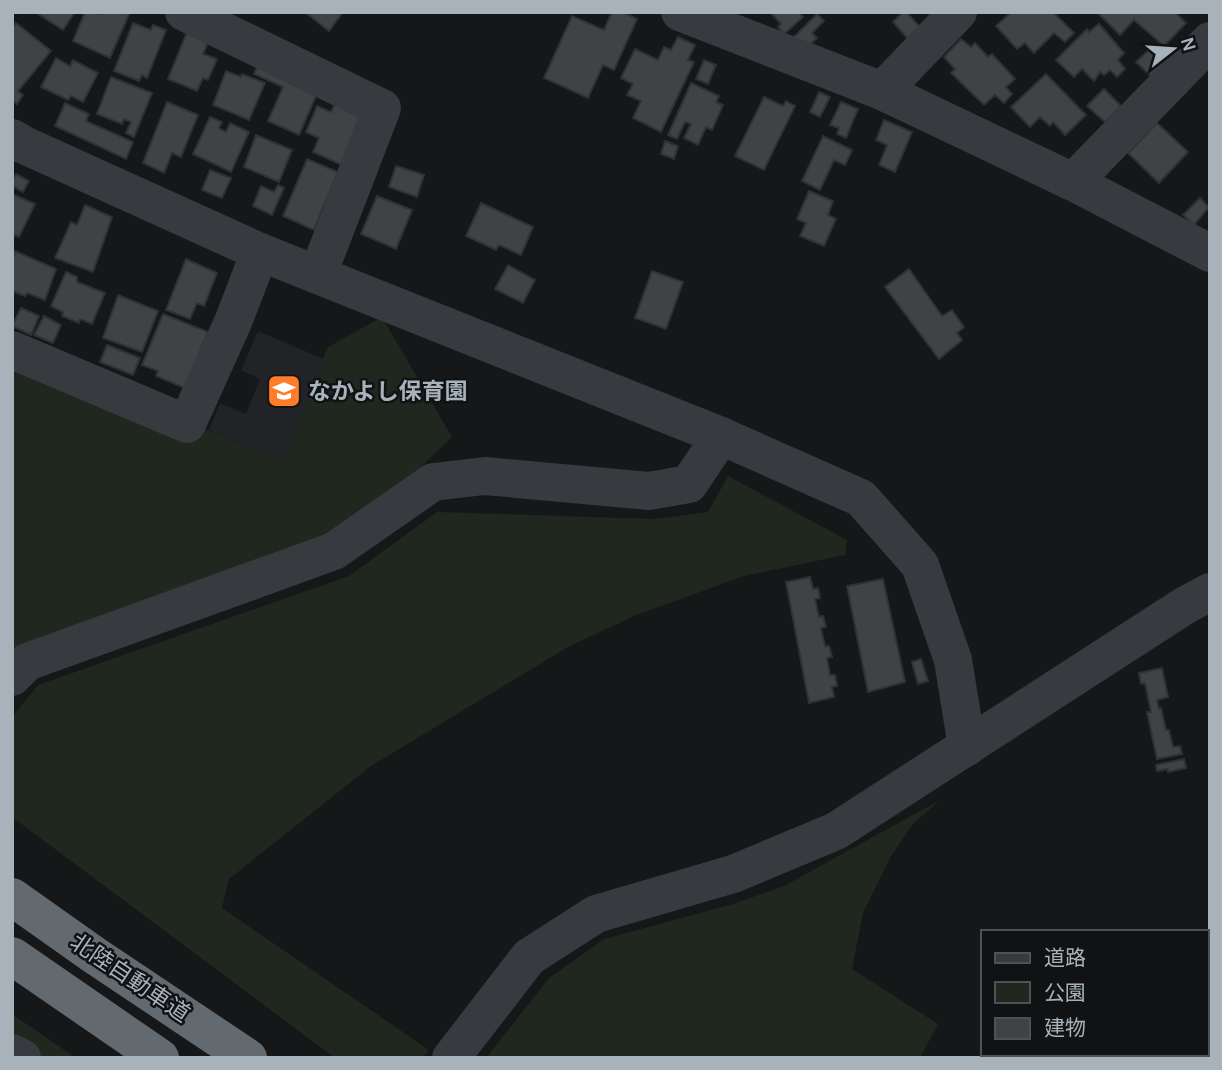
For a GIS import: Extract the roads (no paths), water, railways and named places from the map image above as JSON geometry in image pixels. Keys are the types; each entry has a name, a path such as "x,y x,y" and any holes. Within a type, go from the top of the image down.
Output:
{"highway":[{"name":"北陸自動車道","path":"12,897 248,1058"},
{"path":"12,956 160,1058"}],"street":[{"path":"680,12 881,91 1073,182 1210,253"},
{"path":"881,91 958,12"},
{"path":"204,16 382,108 318,274"},
{"path":"1073,182 1210,41"},
{"path":"12,138 260,252 721,436 861,498 920,565 953,660 967,747"},
{"path":"12,350 187,424 233,322 260,252"},
{"path":"12,677 27,662 334,551 433,482 485,476 649,491 689,484 721,436"},
{"path":"451,1058 529,957 596,914 733,874 836,831 1184,606 1210,592"},
{"path":"12,1053 22,1058"}],"place":[{"name":"なかよし保育園","path":"284,391"}]}
